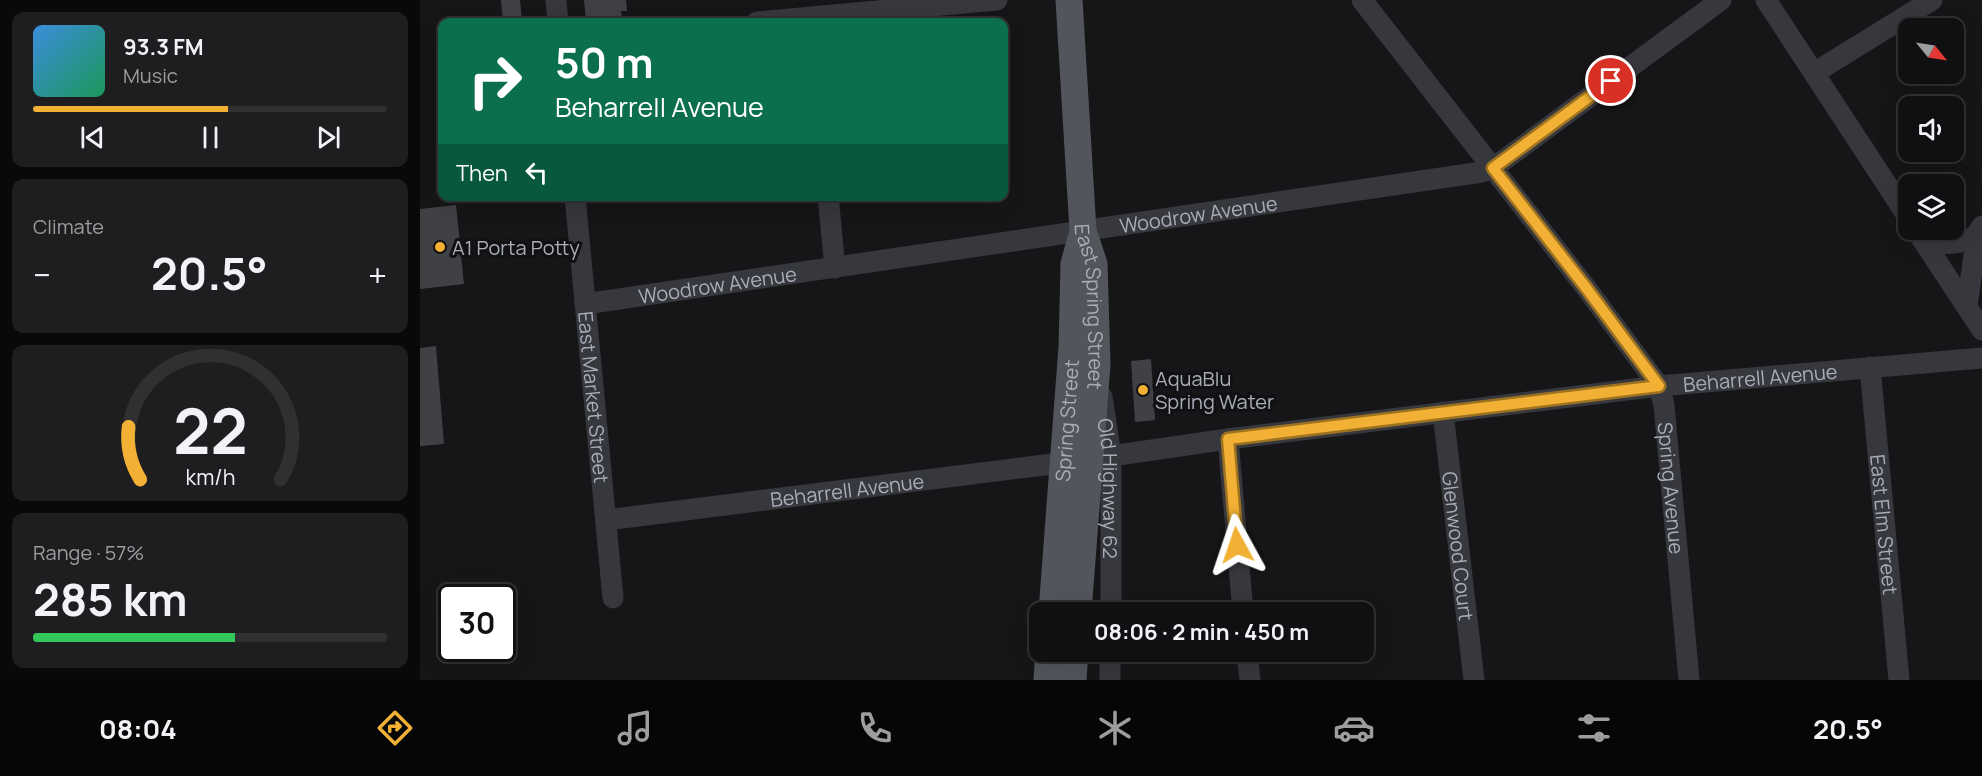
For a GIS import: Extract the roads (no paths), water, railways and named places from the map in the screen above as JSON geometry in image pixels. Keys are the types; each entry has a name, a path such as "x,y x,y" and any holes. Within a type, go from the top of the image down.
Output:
{"main road":[{"name":"East Spring Street","path":"1069,0 1083,231 1094,264 1098,333 1090,442 1100,460 1079,602"},
{"name":"Spring Street","path":"1053,602 1072,347 1074,264 1083,231"},
{"path":"1047,680 1048,662"},
{"path":"1073,680 1074,662"}],"street":[{"path":"556,0 558,18"},
{"path":"781,18 811,13 997,0"},
{"name":"Spring Avenue","path":"1362,0 1587,289 1659,386 1664,405 1689,680"},
{"name":"Woodrow Avenue","path":"585,304 1482,172 1493,168 1721,0"},
{"path":"1766,0 1898,202"},
{"path":"1814,74 1932,0"},
{"name":"East Market Street","path":"575,201 613,598"},
{"path":"828,201 835,268"},
{"path":"1946,240 1962,242 1972,239 1979,230"},
{"path":"1967,306 1979,230"},
{"path":"1923,240 1982,330"},
{"name":"Beharrell Avenue","path":"606,520 1100,460 1228,439 1659,386 1982,358"},
{"name":"East Elm Street","path":"1870,367 1899,680"},
{"name":"Glenwood Court","path":"1443,412 1474,680"},
{"path":"1228,439 1243,602"},
{"name":"Old Highway 62","path":"1100,460 1110,602"},
{"path":"1110,662 1110,680"},
{"path":"1248,662 1250,680"}],"place":[{"name":"A1 Porta Potty","path":"440,247"},
{"name":"AquaBlu Spring Water","path":"1143,390"}]}
